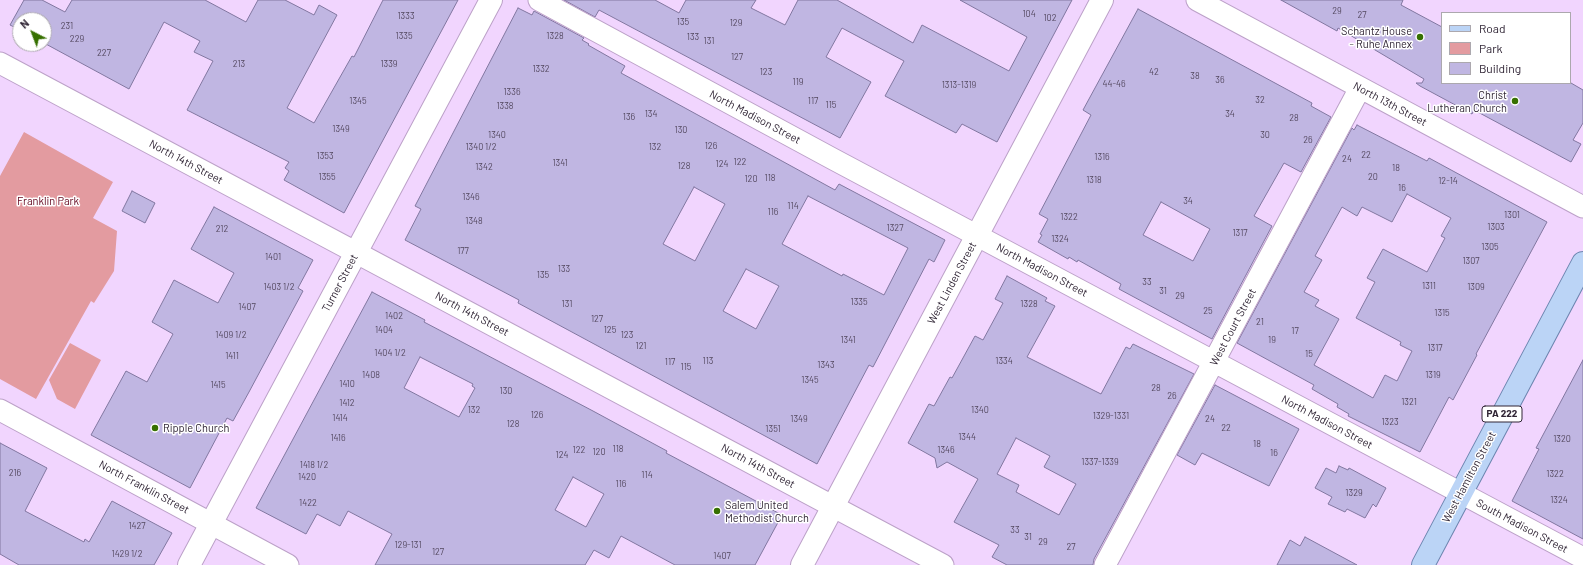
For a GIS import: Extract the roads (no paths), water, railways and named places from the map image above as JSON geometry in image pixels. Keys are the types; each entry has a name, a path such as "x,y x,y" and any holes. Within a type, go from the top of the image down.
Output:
{"main road":[{"name":"West Hamilton Street","path":"1422,565 1583,263"}],"street":[{"name":"Turner Street","path":"189,565 491,0"},
{"name":"North Madison Street","path":"539,0 1460,493"},
{"name":"West Linden Street","path":"802,565 1102,0"},
{"name":"North 13th Street","path":"1196,0 1583,207"},
{"name":"North 14th Street","path":"0,64 943,565"},
{"name":"West Court Street","path":"1105,565 1360,88"},
{"name":"North Franklin Street","path":"0,410 288,565"},
{"name":"South Madison Street","path":"1460,493 1583,558"}],"place":[{"name":"Schantz House - Ruhe Annex","path":"1420,37"},
{"name":"Christ Lutheran Church","path":"1515,101"},
{"name":"Ripple Church","path":"155,428"},
{"name":"Salem United Methodist Church","path":"717,511"}],"park label":[{"name":"Franklin Park","path":"48,201"}]}
